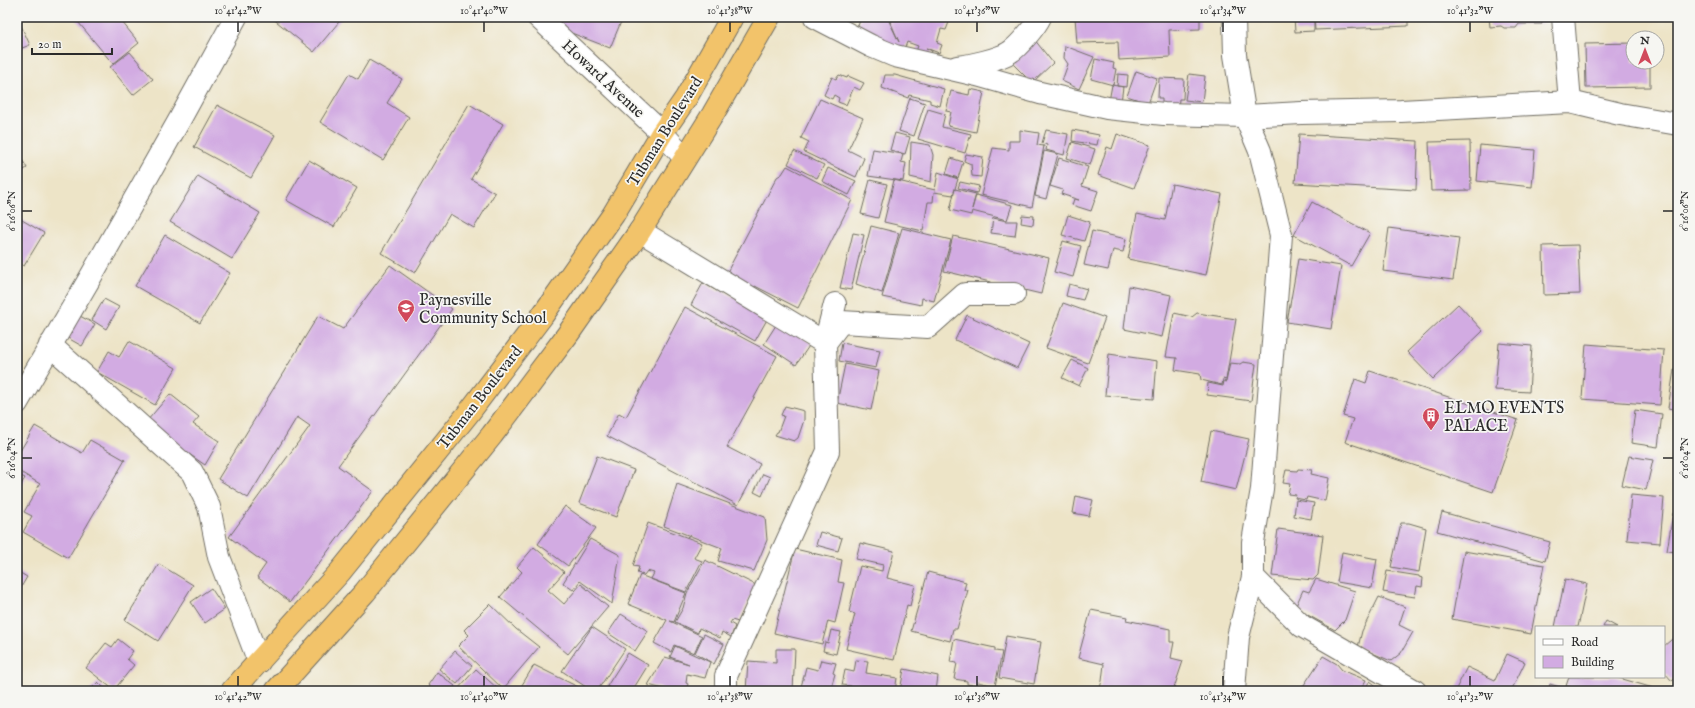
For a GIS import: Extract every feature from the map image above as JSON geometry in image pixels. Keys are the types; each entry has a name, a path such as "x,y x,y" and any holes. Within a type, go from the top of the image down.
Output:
{"highway":[{"name":"Tubman Boulevard","path":"232,691 340,572 471,409 542,316 613,215 662,133 686,98 732,17"},
{"name":"Tubman Boulevard","path":"276,691 364,592 492,435 568,334 640,232 713,114 769,17"}],"street":[{"path":"17,403 94,272 236,17"},
{"name":"Howard Avenue","path":"538,17 662,133 685,158"},
{"path":"815,17 895,56 949,68 1040,93 1107,108 1164,114 1245,116 1301,113 1401,111 1570,102 1620,114 1678,124"},
{"path":"949,68 971,66 1010,52 1037,24 1040,17"},
{"path":"1234,17 1235,55 1245,116 1260,151 1281,236 1262,488 1253,542 1253,577 1238,638 1234,691"},
{"path":"1563,17 1570,102"},
{"path":"640,232 825,343"},
{"path":"825,343 841,322 928,327 965,294 1014,294"},
{"path":"726,691 726,676 828,451 825,343 835,304"},
{"path":"50,345 192,472 209,507 219,557 259,662"},
{"path":"1253,577 1302,626 1415,691"}],"building":[{"path":"17,17 30,45 17,50"},
{"path":"74,17 118,17 139,43 113,64"},
{"path":"271,17 343,17 314,52"},
{"path":"560,17 623,17 610,48 556,27"},
{"path":"861,17 890,17 889,21 899,42 890,21 891,17 951,17 946,30 941,29 937,43 942,45 939,53 926,48 932,51 930,57 916,51 918,46 907,42 904,50 856,32"},
{"path":"1075,17 1200,17 1200,29 1169,30 1170,57 1119,60 1118,42 1077,43"},
{"path":"1255,17 1265,17 1265,21 1255,21"},
{"path":"1294,17 1314,17 1314,31 1295,32"},
{"path":"1314,17 1408,17 1408,26 1315,30"},
{"path":"1489,17 1541,17 1542,24 1519,24 1516,28 1504,28 1501,26 1490,27"},
{"path":"1034,39 1053,63 1032,83 1009,60"},
{"path":"1625,43 1625,70 1650,70 1650,87 1586,88 1585,44"},
{"path":"1065,46 1094,57 1079,89 1062,81 1068,64 1064,58"},
{"path":"130,52 153,79 133,95 110,67"},
{"path":"1095,59 1114,63 1113,68 1116,69 1113,85 1091,79"},
{"path":"369,60 402,79 387,103 409,117 383,160 320,122 349,74 358,79"},
{"path":"1136,71 1157,78 1148,103 1127,96"},
{"path":"1118,74 1128,75 1127,87 1117,86"},
{"path":"1189,74 1205,76 1202,102 1185,100"},
{"path":"839,75 847,78 848,76 864,83 860,90 854,87 846,105 838,102 839,98 834,95 832,99 824,95 832,77 836,79"},
{"path":"885,75 895,75 944,89 940,106 930,103 930,100 909,95 908,98 882,88"},
{"path":"1159,78 1184,79 1183,99 1179,99 1178,108 1162,107 1162,98 1158,98"},
{"path":"1112,85 1123,87 1121,102 1109,101"},
{"path":"970,89 984,92 976,132 948,126 951,112 946,111 951,91 969,95"},
{"path":"910,98 925,103 914,136 899,131"},
{"path":"820,99 863,118 848,150 864,158 856,177 804,152 809,142 801,138"},
{"path":"469,104 503,124 471,179 495,193 474,228 450,214 415,273 381,253"},
{"path":"217,105 275,135 251,178 194,147"},
{"path":"928,109 945,114 942,127 971,134 965,153 918,139"},
{"path":"1020,130 1039,133 1037,145 1044,146 1032,207 981,195 993,148 1009,150 1009,141 1020,141"},
{"path":"1046,130 1068,134 1064,155 1046,150 1047,145 1042,143"},
{"path":"1073,130 1099,135 1097,145 1072,141"},
{"path":"895,133 910,137 905,154 890,150"},
{"path":"1117,134 1150,145 1134,188 1098,175 1107,147 1112,149"},
{"path":"1299,134 1418,141 1416,190 1295,183"},
{"path":"1470,141 1471,190 1431,191 1429,142"},
{"path":"911,142 930,145 933,155 931,182 910,177"},
{"path":"1072,142 1095,149 1090,165 1067,158"},
{"path":"1480,145 1535,150 1532,187 1477,181"},
{"path":"873,149 903,154 901,162 906,163 903,181 868,176"},
{"path":"17,151 27,168 17,174"},
{"path":"794,151 824,165 817,178 788,164"},
{"path":"1044,151 1058,154 1046,199 1035,196"},
{"path":"966,154 983,157 981,177 972,176 971,164 964,161"},
{"path":"951,158 963,162 958,178 946,174"},
{"path":"1059,158 1088,167 1082,186 1098,191 1091,211 1072,205 1074,199 1079,200 1061,194 1063,190 1050,186"},
{"path":"309,160 357,188 334,227 286,200"},
{"path":"787,166 852,200 798,308 755,286 753,288 726,274 777,177 782,174"},
{"path":"828,168 856,181 849,195 822,181"},
{"path":"938,172 958,179 953,195 934,192 933,202 928,202 923,231 884,222 894,180 935,190"},
{"path":"198,176 260,213 232,259 170,222"},
{"path":"870,180 887,184 878,218 861,214"},
{"path":"960,182 979,186 977,193 958,188"},
{"path":"1172,184 1222,194 1206,275 1128,259 1137,214 1165,220"},
{"path":"955,189 976,194 972,209 976,195 1012,205 1007,220 972,211 971,215 950,210"},
{"path":"1312,202 1370,233 1351,266 1294,235"},
{"path":"1022,215 1034,216 1033,225 1021,223"},
{"path":"1068,215 1090,222 1084,241 1062,235"},
{"path":"17,217 44,233 24,266 17,262"},
{"path":"993,218 1007,221 1017,221 1015,236 991,233"},
{"path":"871,226 899,233 882,293 856,284"},
{"path":"902,228 951,240 934,301 922,298 921,305 882,297"},
{"path":"1389,228 1459,238 1453,280 1383,271"},
{"path":"1092,231 1126,239 1123,252 1113,250 1108,270 1084,265"},
{"path":"853,233 864,235 851,290 840,288"},
{"path":"165,235 230,273 200,323 135,286"},
{"path":"953,236 1049,258 1041,294 944,271"},
{"path":"1063,241 1081,246 1073,277 1054,272"},
{"path":"1578,245 1580,294 1544,295 1543,246"},
{"path":"1298,259 1341,266 1331,329 1287,322"},
{"path":"390,265 452,309 338,466 373,491 290,602 257,577 266,564 229,537 310,426 297,417 248,498 218,479 318,316 343,329"},
{"path":"703,283 719,292 720,290 769,316 755,341 691,305"},
{"path":"1069,284 1087,289 1083,300 1066,296"},
{"path":"1129,286 1171,295 1162,337 1124,329"},
{"path":"104,299 119,307 106,329 92,320"},
{"path":"1063,303 1105,318 1088,363 1046,348"},
{"path":"1458,304 1483,331 1433,379 1407,352"},
{"path":"685,307 777,356 727,447 760,464 738,505 607,436 619,413 626,417"},
{"path":"1174,313 1192,317 1197,313 1236,319 1226,380 1223,379 1222,385 1201,380 1200,374 1175,370 1177,358 1166,357"},
{"path":"78,315 95,324 82,346 66,337"},
{"path":"967,315 1029,344 1017,368 955,340"},
{"path":"778,322 811,343 796,365 764,344"},
{"path":"129,341 176,368 155,405 97,372 109,351 119,357"},
{"path":"842,343 880,350 876,368 839,361"},
{"path":"1499,343 1532,346 1529,392 1495,390"},
{"path":"1586,344 1664,350 1660,405 1582,399"},
{"path":"1109,354 1157,361 1154,399 1105,395"},
{"path":"1072,360 1088,368 1079,386 1062,378"},
{"path":"1243,362 1256,364 1251,401 1207,395 1208,383 1223,386 1224,381 1226,382 1230,363 1240,364"},
{"path":"845,364 879,371 871,410 837,403"},
{"path":"1674,370 1678,371 1678,410 1668,408"},
{"name":"ELMO EVENTS PALACE","path":"1370,371 1518,420 1493,492 1345,442 1353,419 1343,416 1355,379 1366,383"},
{"path":"170,394 199,417 193,424 219,441 205,465 176,445 147,421"},
{"path":"785,406 804,411 804,420 798,438 794,441 775,435 778,432 784,416 781,415"},
{"path":"1635,410 1662,414 1658,447 1631,443"},
{"path":"35,426 82,453 90,440 125,460 68,558 23,532 32,516 24,512 40,484 17,470 17,456"},
{"path":"1211,431 1249,439 1236,490 1201,482"},
{"path":"597,456 634,470 616,517 579,503"},
{"path":"1629,456 1653,460 1646,490 1622,485"},
{"path":"1298,469 1312,470 1311,474 1329,478 1325,501 1307,497 1306,500 1295,498 1296,495 1288,494 1290,484 1283,483 1286,470 1297,471"},
{"path":"17,474 25,478 17,491"},
{"path":"763,474 770,477 762,496 754,492"},
{"path":"677,484 765,517 767,540 754,571 718,561 722,548 664,526"},
{"path":"1631,495 1664,498 1660,543 1627,540"},
{"path":"1076,496 1093,500 1089,516 1073,513"},
{"path":"1296,500 1314,503 1311,519 1294,516"},
{"path":"565,506 596,528 568,566 538,544"},
{"path":"1442,512 1550,542 1545,561 1437,531"},
{"path":"1673,513 1678,514 1678,552 1667,551"},
{"path":"648,523 702,543 694,558 702,561 686,592 651,579 654,573 647,571 644,575 637,573 639,567 633,566"},
{"path":"1401,523 1409,523 1426,528 1419,572 1391,567"},
{"path":"1278,529 1323,535 1318,575 1313,580 1272,576"},
{"path":"820,532 842,538 838,551 816,545"},
{"path":"590,539 620,555 612,604 580,581 573,590 563,583"},
{"path":"860,543 894,551 887,578 915,585 910,606 907,605 894,660 846,649 855,614 849,612 860,566 882,571 883,565 856,559"},
{"path":"534,547 564,572 548,590 564,604 581,584 608,607 568,654 500,597 522,572 517,567"},
{"path":"795,549 842,560 838,582 844,583 835,623 828,621 822,644 774,633"},
{"path":"1464,551 1544,565 1531,634 1452,619"},
{"path":"1342,552 1377,559 1372,588 1337,582"},
{"path":"705,560 756,585 738,622 732,620 730,623 735,626 731,637 722,632 720,638 699,628 698,633 675,622 683,608 687,593"},
{"path":"159,564 193,585 158,641 125,620"},
{"path":"17,571 27,577 17,594"},
{"path":"1387,571 1419,576 1423,578 1422,587 1417,586 1415,597 1383,592"},
{"path":"928,572 966,582 964,590 968,590 957,629 953,629 950,641 911,631"},
{"path":"640,575 686,593 674,622 670,621 702,636 694,653 674,645 671,652 654,643 667,620 628,604"},
{"path":"1316,579 1355,591 1345,620 1335,630 1295,608 1303,590 1309,592"},
{"path":"1565,579 1587,584 1578,626 1555,626"},
{"path":"211,588 225,609 205,623 191,602"},
{"path":"1379,597 1405,607 1399,625 1413,632 1401,653 1391,661 1358,647 1362,631"},
{"path":"490,604 516,629 539,647 503,689 458,646 469,635 464,630"},
{"path":"1091,610 1127,617 1126,620 1170,629 1170,642 1174,642 1171,658 1183,661 1173,691 1099,691 1104,664 1078,658"},
{"path":"621,614 648,631 635,651 608,633"},
{"path":"1606,621 1615,626 1604,626"},
{"path":"592,627 625,649 597,691 592,691 562,671"},
{"path":"831,630 841,632 836,654 823,651 825,642 828,643"},
{"path":"704,634 724,644 714,664 695,653"},
{"path":"1678,634 1678,676 1672,681 1665,673 1665,645"},
{"path":"1006,636 1041,642 1034,684 999,678"},
{"path":"118,639 133,651 127,659 134,665 114,690 86,668 106,643 112,647"},
{"path":"954,639 995,648 995,651 1002,652 995,686 978,682 977,686 967,684 967,681 954,679 957,663 950,662"},
{"path":"675,646 710,662 705,678 687,674 686,683 688,684 686,691 672,691 648,685 665,657 689,664 670,657"},
{"path":"776,649 795,649 793,691 746,691 748,661 776,663"},
{"path":"455,651 472,666 457,684 439,669"},
{"path":"628,653 648,665 632,691 615,691 607,686"},
{"path":"1507,654 1525,662 1512,689 1516,691 1455,691 1467,667 1495,680"},
{"path":"1323,656 1337,664 1342,670 1366,680 1360,691 1307,691 1302,688"},
{"path":"821,660 836,663 833,673 835,674 830,691 800,691 806,667 818,670"},
{"path":"856,660 868,661 866,673 897,678 895,691 850,691 851,686 842,685 845,670 854,672"},
{"path":"534,665 586,691 520,691 519,690"},
{"path":"476,669 498,689 496,691 457,690"},
{"path":"904,669 938,676 936,691 900,691"},
{"path":"437,672 455,686 451,691 435,691 428,685"},
{"path":"1569,678 1619,678 1653,688 1653,691 1583,691 1566,686"},
{"path":"1370,681 1383,691 1363,691"},
{"path":"98,682 107,691 89,691"},
{"path":"1550,684 1573,691 1548,691"}],"place":[{"name":"Paynesville Community School","path":"406,323"},
{"name":"ELMO EVENTS PALACE","path":"1431,431"}]}
